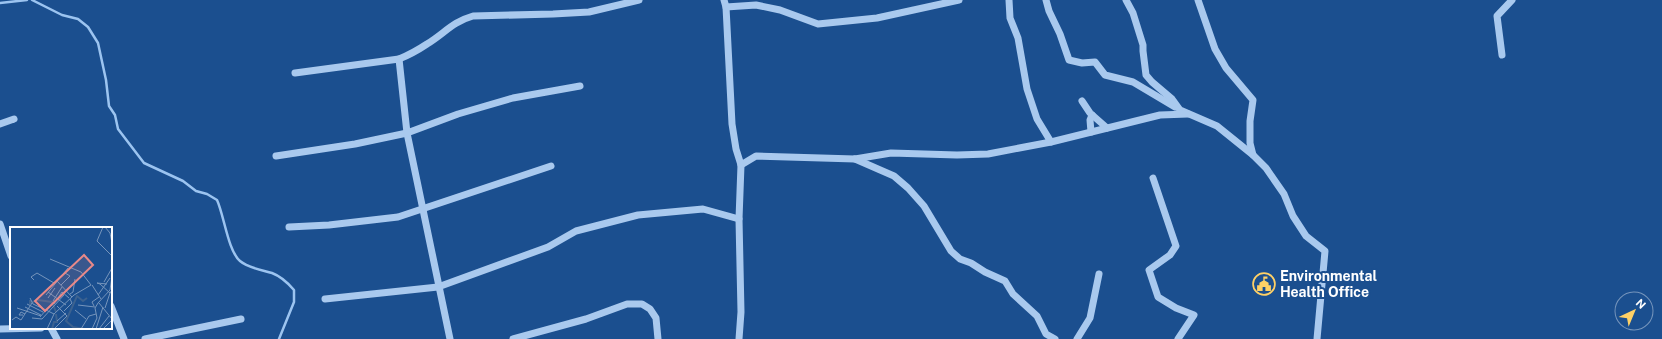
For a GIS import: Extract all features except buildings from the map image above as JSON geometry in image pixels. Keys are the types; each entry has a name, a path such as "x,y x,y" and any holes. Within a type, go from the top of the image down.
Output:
{"street":[{"path":"295,73 399,59 428,44 460,20 473,16 588,12 639,0"},
{"path":"740,339 741,165 736,149 732,124 725,4 756,5 780,10 818,24 877,18 955,0"},
{"path":"1009,0 1010,18 1018,38 1027,89 1037,119 1051,142"},
{"path":"1046,0 1069,60 1082,63 1095,62 1105,75 1133,82 1180,110 1217,126 1253,155 1266,168 1284,194 1293,216 1306,236 1325,251 1317,339"},
{"path":"1126,0 1133,13 1143,45 1142,50 1146,75 1172,99 1180,110"},
{"path":"1198,0 1215,49 1226,68 1253,100 1250,128 1250,143 1253,155"},
{"path":"1502,55 1497,16 1512,0"},
{"path":"399,59 408,133 450,339"},
{"path":"276,156 355,144 408,133 458,114 514,98 580,86"},
{"path":"1082,101 1092,115 1107,128"},
{"path":"741,165 756,156 855,159 891,154 988,154 1051,142 1160,115 1191,114"},
{"path":"1091,132 1090,120 1092,115"},
{"path":"0,124 14,119"},
{"path":"855,159 894,176 908,188 924,206 951,251 960,259 971,262 985,272 1005,281 1013,294 1037,316 1046,334 1055,339"},
{"path":"288,227 329,225 398,217 551,166"},
{"path":"1153,178 1176,246 1170,255 1148,270 1158,296 1176,308 1194,315 1178,339"},
{"path":"325,299 438,286 548,247 576,231 638,215 703,209 740,218"},
{"path":"0,224 10,253"},
{"path":"1077,339 1090,318 1099,274"},
{"path":"514,339 586,320 627,304 642,304 650,309 656,318 658,339"},
{"path":"112,309 124,339"},
{"path":"145,339 241,319"},
{"path":"0,329 10,329"},
{"path":"52,329 57,339"}],"waterway":[{"path":"0,3 27,0"},
{"path":"32,0 62,15 78,19 88,27 98,43 106,80 109,106 115,115 118,129 144,163 183,181 196,191 207,194 217,200 232,249 240,261 251,267 275,274 284,280 294,290 294,302 279,339"}],"place":[{"name":"Environmental Health Office","path":"1264,284"}]}
